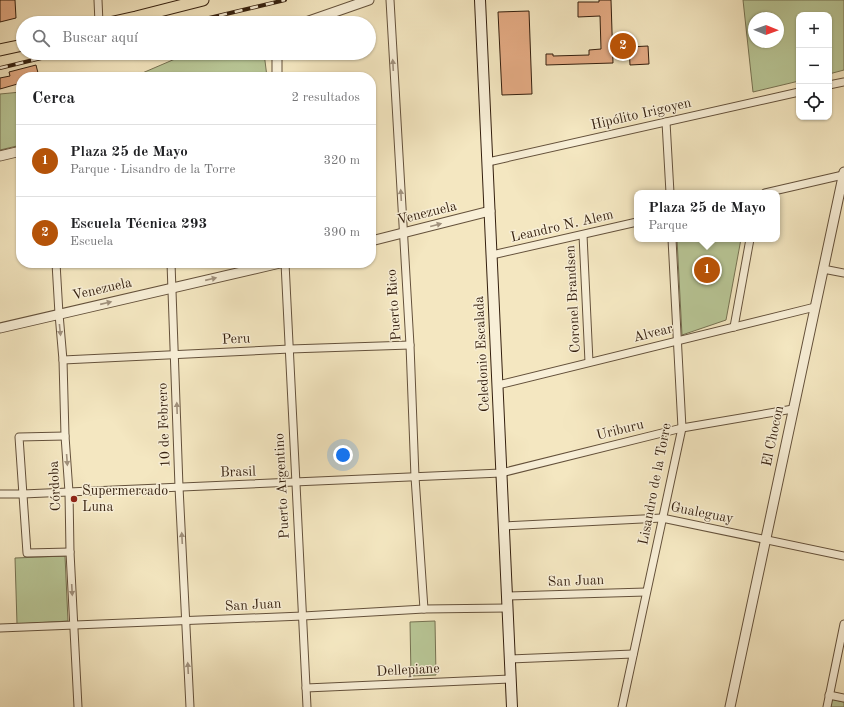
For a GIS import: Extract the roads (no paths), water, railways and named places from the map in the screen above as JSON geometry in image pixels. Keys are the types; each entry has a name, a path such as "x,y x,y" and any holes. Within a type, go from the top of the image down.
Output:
{"main road":[{"path":"140,16 203,0"},
{"name":"Celedonio Escalada","path":"480,0 512,707"},
{"path":"0,50 16,47"}],"street":[{"path":"98,0 99,16"},
{"path":"323,16 369,0"},
{"name":"Puerto Rico","path":"390,0 410,345 415,477 424,609"},
{"path":"277,60 277,72"},
{"path":"832,85 844,82"},
{"name":"Hipólito Irigoyen","path":"488,162 796,93"},
{"path":"666,122 670,190"},
{"path":"0,156 16,152"},
{"path":"777,190 844,173"},
{"name":"El Chocon","path":"730,707 844,173"},
{"name":"Venezuela","path":"376,240 490,211"},
{"name":"Leandro N. Alem","path":"492,255 634,223"},
{"name":"Coronel Brandsen","path":"583,235 589,362"},
{"name":"Lisandro de la Torre","path":"622,707 682,428 672,242"},
{"path":"734,327 749,242"},
{"name":"Córdoba","path":"56,268 64,360 65,436 69,492 70,552 78,707"},
{"name":"10 de Febrero","path":"172,268 179,488 190,707"},
{"name":"Venezuela","path":"0,328 258,268"},
{"name":"Puerto Argentino","path":"285,268 307,707"},
{"path":"823,269 844,273"},
{"name":"Alvear","path":"498,385 815,307"},
{"name":"Peru","path":"64,360 290,349 410,345"},
{"name":"Uriburu","path":"502,473 682,428 793,409"},
{"path":"65,436 19,437 27,553 70,552"},
{"name":"Brasil","path":"0,494 179,488 502,473"},
{"name":"Gualeguay","path":"504,526 662,518 844,556"},
{"name":"San Juan","path":"507,596 646,592"},
{"name":"San Juan","path":"0,628 303,616 424,609 508,608"},
{"path":"826,707 844,624"},
{"path":"510,659 633,654"},
{"name":"Dellepiane","path":"306,688 511,679"},
{"path":"829,695 844,698"}],"railway":[{"path":"218,16 285,0"},
{"path":"0,68 33,60"}],"place":[{"name":"Escuela Técnica 293","path":"623,46"},
{"name":"Plaza 25 de Mayo","path":"707,270"},
{"name":"Supermercado Luna","path":"74,499"}]}
